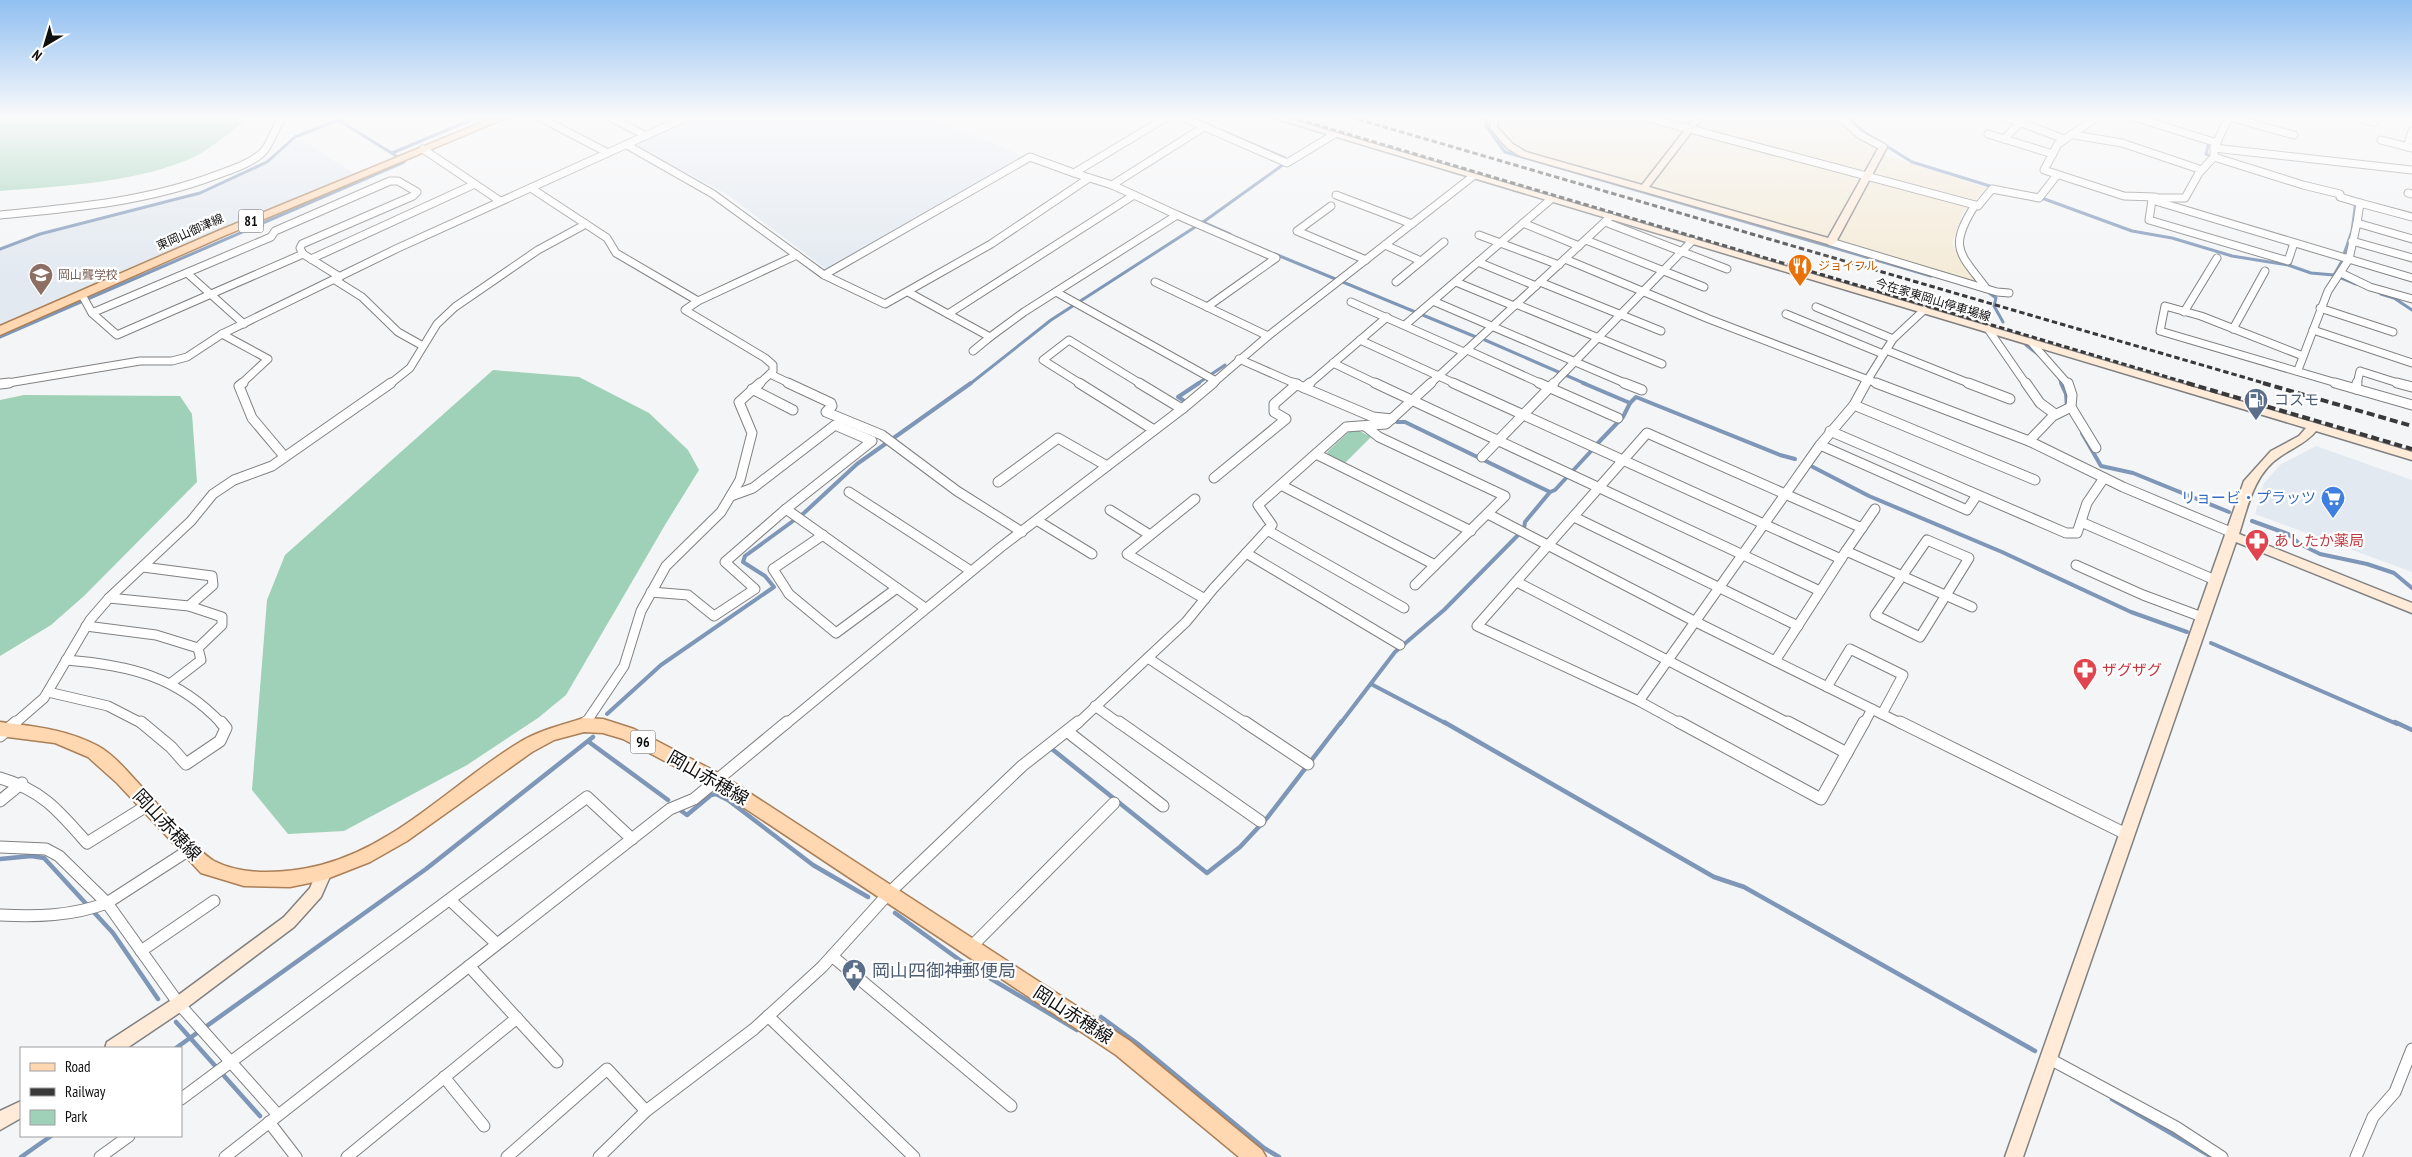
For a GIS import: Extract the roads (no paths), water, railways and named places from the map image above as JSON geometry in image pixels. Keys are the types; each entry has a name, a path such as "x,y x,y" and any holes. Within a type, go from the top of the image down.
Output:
{"main road":[{"name":"東岡山御津線","path":"0,331 83,298 373,171"},
{"name":"岡山赤穂線","path":"3,731 57,736 94,752 123,778 207,867 244,878 290,879 324,872 364,856 401,836 526,747 549,735 584,724 602,726 628,734 716,780 1123,1048 1256,1157"}],"street":[{"path":"0,215 135,200 209,179 226,171"},
{"path":"456,171 500,201"},
{"path":"0,384 140,361 172,361 187,357 222,334 500,201 568,171"},
{"path":"672,171 713,194 824,274 885,304 990,244 1089,178"},
{"path":"824,274 1005,171"},
{"path":"1068,171 1112,185 1276,258 1207,307"},
{"path":"1112,185 1134,171"},
{"name":"今在家東岡山停車場線","path":"1455,171 1608,220 1692,241 2412,456"},
{"path":"1586,171 2008,293"},
{"path":"1644,188 1657,171"},
{"path":"1848,171 1978,206 1992,189 2041,197 2057,175"},
{"path":"1831,242 1870,171"},
{"path":"2047,171 2124,196 2153,199 2185,198 2201,171"},
{"path":"2259,171 2412,217"},
{"path":"225,1157 670,809 694,798 972,571 1182,408 1210,377 1240,359 1472,176"},
{"path":"92,313 271,237 276,231 390,181 398,181 417,192 413,196 302,244 300,248 303,254 364,298 388,325 402,337 423,346"},
{"path":"311,259 475,184"},
{"path":"531,188 611,242 616,254 698,301"},
{"path":"948,314 1134,195"},
{"path":"1336,195 1412,224"},
{"path":"2153,199 2149,220 2288,262 2294,243"},
{"path":"2153,199 2412,278"},
{"path":"1405,325 1550,200"},
{"path":"2298,370 2320,308 2328,291 2349,260 2357,223 2357,202"},
{"path":"1975,205 1960,231 1958,246 1960,253 1986,288"},
{"path":"1331,206 1297,231 1366,260"},
{"path":"973,351 990,337 1056,292 1177,215"},
{"path":"599,1157 646,1111 768,1016 832,956 889,893 1022,766 1068,732 1186,622 1272,525 1258,506 1346,427 1350,425 1382,426 1392,419 1608,220 1727,269"},
{"path":"1523,223 1579,246"},
{"path":"2357,223 2412,239"},
{"path":"3,731 44,698 86,626 109,598 191,521 213,494 234,480 272,466 395,380 410,368 436,324 455,307 538,250 586,224"},
{"path":"1479,235 1562,262 1644,292 2029,441 2104,478 2412,608"},
{"path":"1586,240 1704,287"},
{"path":"1482,457 1692,241"},
{"path":"2352,241 2412,258"},
{"path":"1396,282 1444,242"},
{"path":"1384,245 1421,261"},
{"path":"83,298 92,313 117,335 303,254"},
{"path":"584,724 624,666 641,611 666,566 721,512 740,480 752,433 739,402 772,372 773,365 765,358 685,310 698,301 797,255"},
{"path":"2184,312 2217,258"},
{"path":"1478,262 1622,314 1661,331"},
{"path":"2233,329 2265,271"},
{"path":"187,273 244,324"},
{"path":"2339,276 2412,299"},
{"path":"1155,282 1268,336"},
{"path":"1456,282 1662,364"},
{"path":"908,292 990,337"},
{"path":"1056,292 1210,377"},
{"path":"2393,294 2412,307"},
{"path":"1433,301 1642,390"},
{"path":"1352,302 1618,418"},
{"path":"2303,356 2233,329 2165,306 2160,331 2412,404"},
{"path":"1816,307 1893,339"},
{"path":"2320,308 2393,332"},
{"path":"1639,702 1785,493 1830,431 1854,405 1893,339 1924,310"},
{"path":"1786,314 2010,399"},
{"path":"1214,478 1286,418 1274,412 1274,404 1297,386 1333,363 1387,317"},
{"path":"1988,329 2040,403 2055,414"},
{"path":"2313,330 2412,362"},
{"path":"222,334 268,359 239,386 252,418 284,456"},
{"path":"1154,430 1043,360 1068,340 1182,408"},
{"path":"1360,340 1764,523 1902,576 1972,607"},
{"path":"2029,441 2055,414 2068,407 2072,395 2068,382 2031,342"},
{"path":"1240,359 1297,386 1373,417 1392,419"},
{"path":"1333,363 1820,591"},
{"path":"2356,389 2360,371 2412,388"},
{"path":"770,374 831,403 832,406 826,412 890,440 957,491 1022,532"},
{"path":"752,389 793,410"},
{"path":"1854,405 2036,480"},
{"path":"2068,407 2096,448"},
{"path":"651,592 688,595 714,616 755,589 725,562 786,509 872,441 835,425 753,488 731,496"},
{"path":"1365,426 1379,437 1505,496 1415,585"},
{"path":"2014,1157 2215,580 2233,534 2250,480 2275,454 2303,439 2313,427"},
{"path":"1830,431 2066,533 2076,533 2087,503 2104,478"},
{"path":"1862,528 1647,433 1477,626 1639,702 1821,799 1872,709"},
{"path":"998,482 1058,438 1107,466"},
{"path":"1820,445 1967,510 1977,495"},
{"path":"1316,454 1471,531"},
{"path":"1281,485 1435,566"},
{"path":"848,492 972,571"},
{"path":"1195,499 1127,554 1205,599"},
{"path":"786,509 926,608"},
{"path":"1775,661 1875,509"},
{"path":"1110,510 1150,535"},
{"path":"1488,514 1694,621 2126,834"},
{"path":"1574,517 1798,626"},
{"path":"1038,521 1092,554"},
{"path":"2081,522 2215,580"},
{"path":"1268,530 1404,608"},
{"path":"823,535 773,569 789,594 836,633 897,588"},
{"path":"1927,540 1969,558 1920,637 1875,615 1902,576 1927,540"},
{"path":"1246,553 1400,645"},
{"path":"2076,565 2143,595 2202,617"},
{"path":"143,567 212,576 213,585 189,606"},
{"path":"1517,582 1847,753"},
{"path":"109,598 148,600 189,606 222,617 222,625 198,648"},
{"path":"86,626 156,635 198,648"},
{"path":"172,683 201,660 198,648"},
{"path":"1826,687 1850,649 1903,674 1882,714"},
{"path":"1148,658 1308,764"},
{"path":"48,692 86,698 120,709 151,728 186,764 220,741 226,728 202,703 172,683 139,670 98,662 66,660"},
{"path":"1096,706 1260,822"},
{"path":"1068,732 1163,806"},
{"path":"0,778 22,783 45,796 87,843 148,805"},
{"path":"0,801 22,783"},
{"path":"182,1098 587,797 632,839"},
{"path":"969,948 1114,803"},
{"path":"0,847 46,849 59,856 96,907 141,951 179,1004 201,1029 225,1068 274,1119 296,1157"},
{"path":"0,914 35,917 96,907 189,850"},
{"path":"114,1047 179,1004 289,922 316,892 324,872"},
{"path":"450,900 497,944"},
{"path":"141,951 214,901"},
{"path":"832,956 1011,1106"},
{"path":"469,966 557,1062"},
{"path":"768,1016 914,1157"},
{"path":"347,1157 517,1018"},
{"path":"2356,1157 2373,1117 2395,1092 2412,1049"},
{"path":"2048,1058 2176,1127 2222,1157"},
{"path":"506,1157 607,1069 646,1111"},
{"path":"444,1077 484,1126"},
{"path":"0,1121 20,1110"},
{"path":"100,1157 129,1137"}],"waterway":[{"path":"0,249 40,234 200,193 248,171"},
{"path":"0,337 383,171"},
{"path":"970,384 1051,320 1206,220 1274,171"},
{"path":"1570,171 1931,276"},
{"path":"1941,171 1993,187"},
{"path":"2039,197 2132,231 2172,238 2232,256 2288,265 2311,273 2334,275"},
{"path":"2344,254 2352,231 2356,200"},
{"path":"1203,222 1230,234"},
{"path":"1275,254 1476,337"},
{"path":"2334,275 2342,261"},
{"path":"2334,275 2356,284"},
{"path":"1988,292 1996,298 1994,306 2003,322"},
{"path":"2381,294 2394,298 2412,310"},
{"path":"1485,340 1586,384"},
{"path":"2026,345 2040,356"},
{"path":"1197,384 1225,365"},
{"path":"2059,378 2062,384"},
{"path":"607,714 661,665 774,587 765,576 743,562 745,556 804,513 857,464 971,383"},
{"path":"1183,400 1178,397 1199,383"},
{"path":"1583,383 1630,403"},
{"path":"2061,383 2066,394 2067,407"},
{"path":"1630,403 1636,397 1780,455 1795,459"},
{"path":"1597,444 1623,417 1630,403"},
{"path":"1397,422 1405,422 1550,492"},
{"path":"2082,433 2101,466 2133,473 2229,512"},
{"path":"1550,492 1555,490 1593,449"},
{"path":"1811,466 1869,496 2002,552 2131,612 2187,632"},
{"path":"1340,724 1395,652 1444,610 1524,529 1525,522 1550,492"},
{"path":"2252,521 2288,534 2300,544 2320,554 2367,564 2394,573 2412,588"},
{"path":"2211,643 2397,724"},
{"path":"1371,684 1447,724"},
{"path":"1052,749 1207,873 1240,847 1267,818 1341,722"},
{"path":"1444,722 1714,877 1744,887 2035,1051"},
{"path":"2395,722 2412,730"},
{"path":"190,1038 426,869 593,737"},
{"path":"589,742 668,800"},
{"path":"680,810 687,815 711,795 716,794 728,800 813,865 868,897"},
{"path":"0,859 31,856 44,858 113,933 158,999"},
{"path":"895,913 961,961 1077,1030"},
{"path":"1101,1017 1138,1044 1264,1148 1279,1157"},
{"path":"176,1022 190,1038"},
{"path":"177,1047 190,1038"},
{"path":"190,1038 260,1116"},
{"path":"2112,1099 2212,1157"},
{"path":"21,1157 50,1137"}],"railway":[{"path":"1472,171 2191,384"},
{"path":"1535,171 2267,384"},
{"path":"2187,383 2412,449"},
{"path":"2263,383 2412,426"}],"place":[{"name":"ジョイフル","path":"1800,287"},
{"name":"岡山聾学校","path":"41,296"},
{"name":"コスモ","path":"2256,421"},
{"name":"リョービ・プラッツ","path":"2333,519"},
{"name":"あしたか薬局","path":"2257,562"},
{"name":"ザグザグ","path":"2085,691"},
{"name":"岡山四御神郵便局","path":"854,992"}]}
